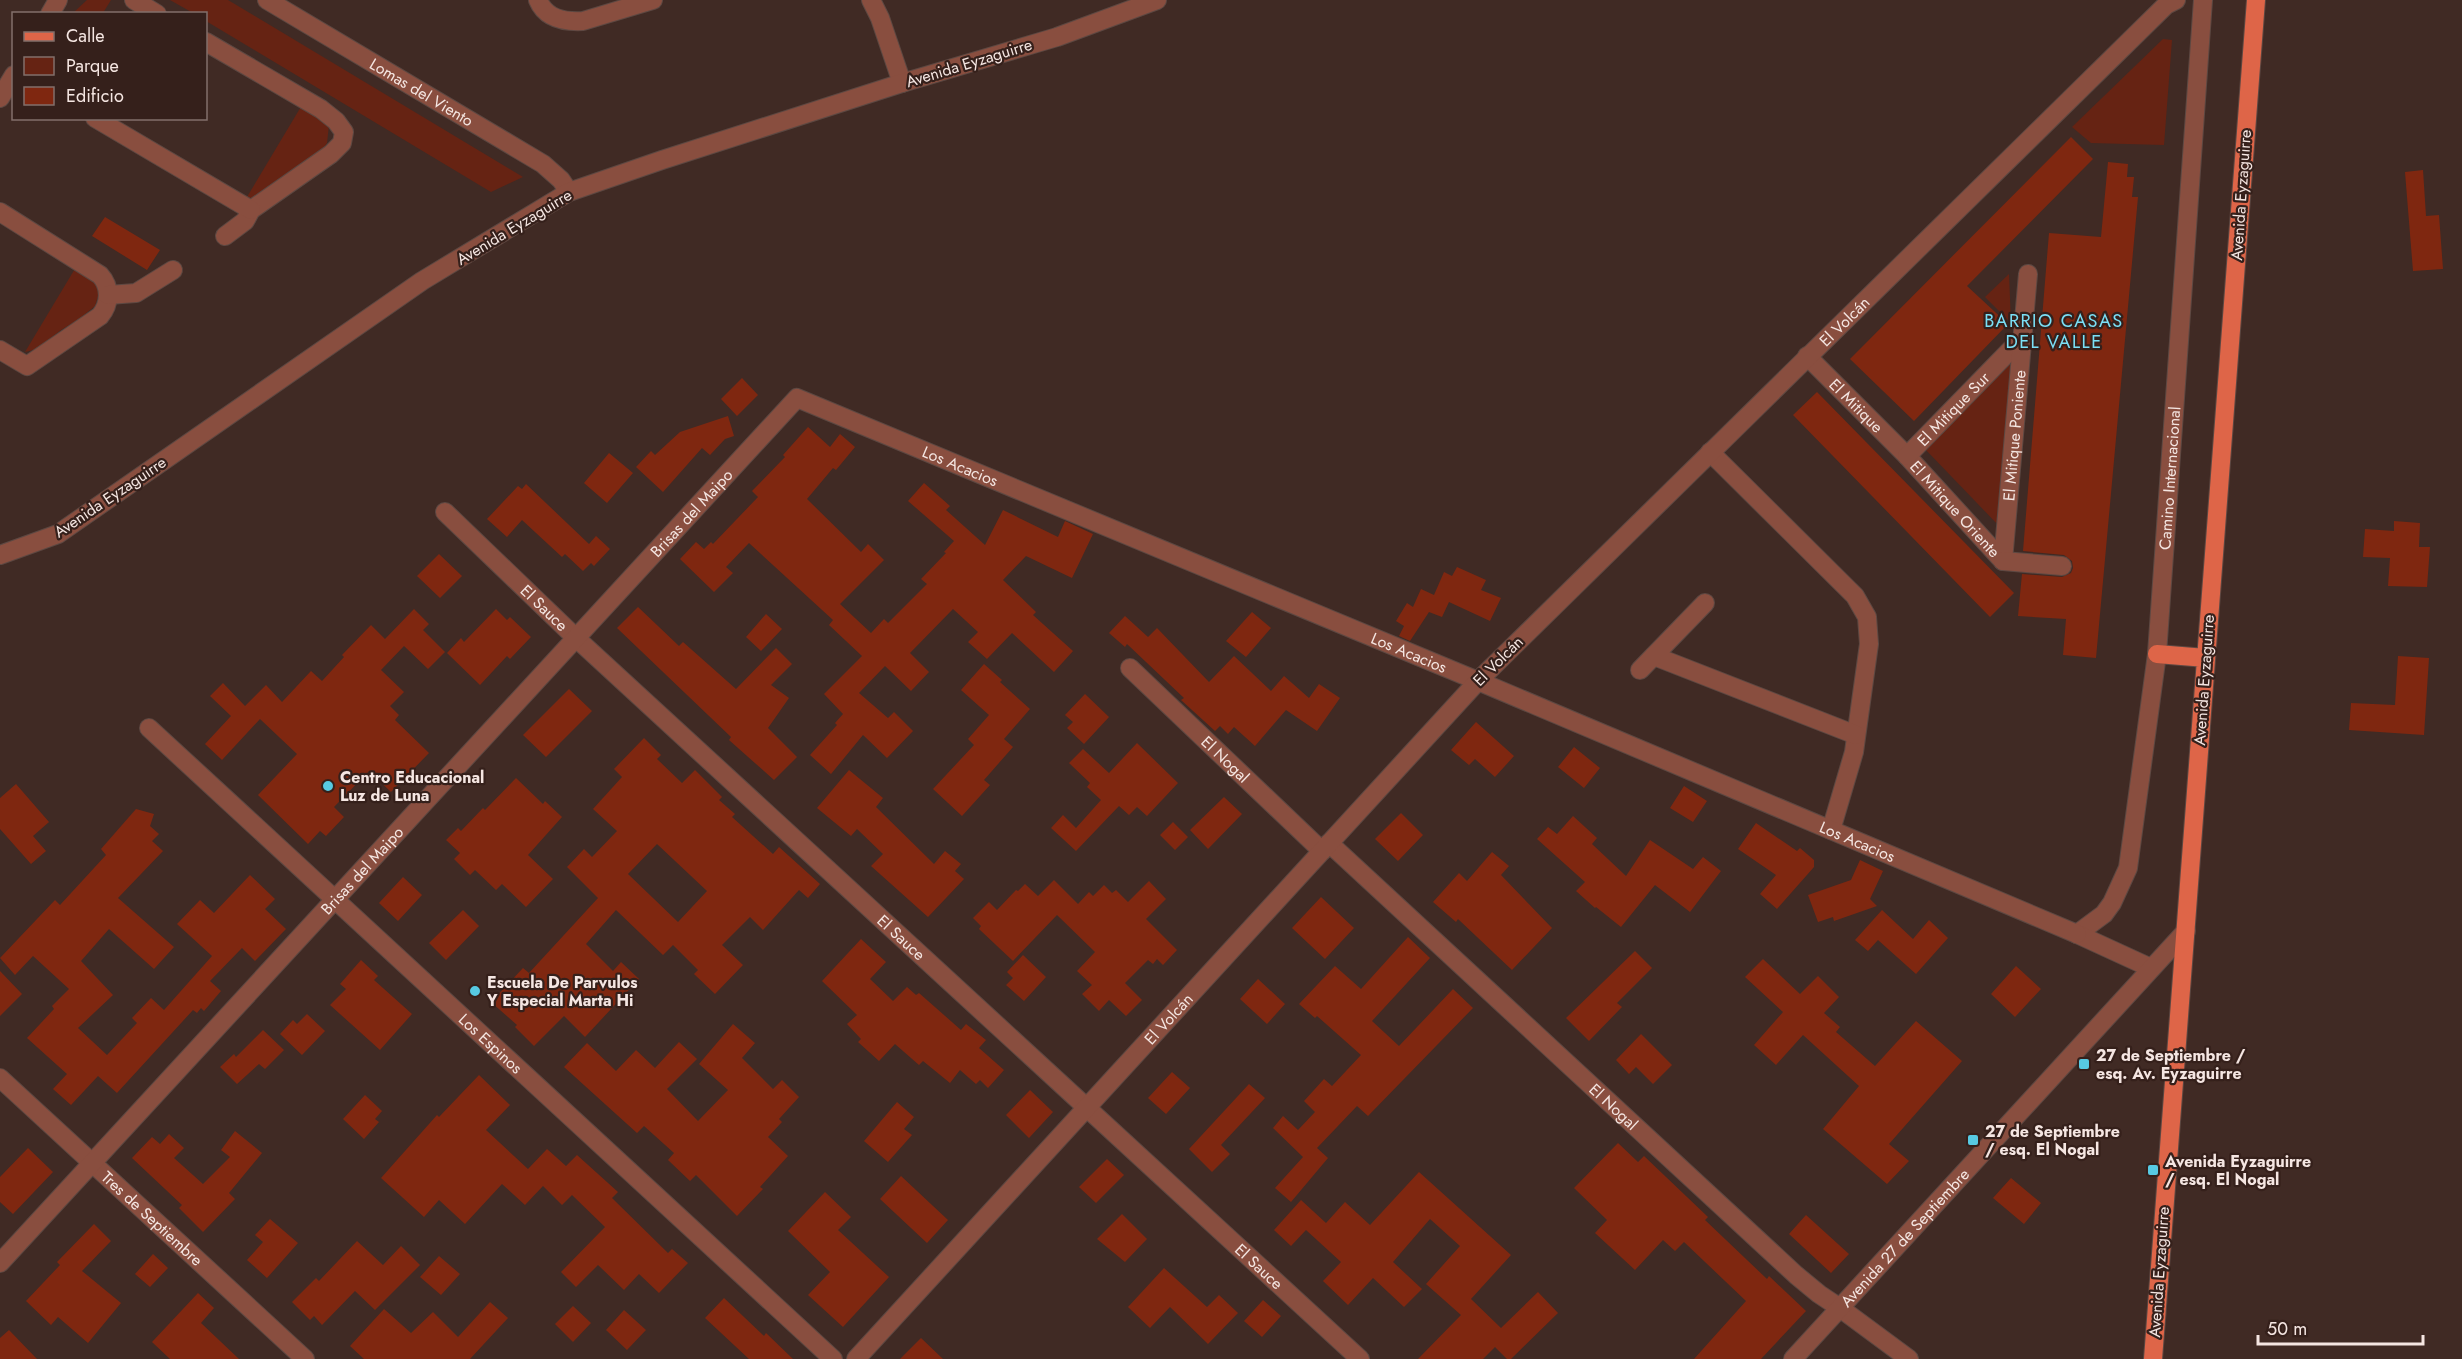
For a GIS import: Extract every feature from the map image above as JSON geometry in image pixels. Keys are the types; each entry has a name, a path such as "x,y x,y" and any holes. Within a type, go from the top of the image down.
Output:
{"main road":[{"name":"Avenida Eyzaguirre","path":"2152,1359 2256,0"},
{"path":"2157,654 2206,658"}],"street":[{"path":"134,0 154,12"},
{"name":"Lomas del Viento","path":"267,0 543,164 561,180 569,192"},
{"path":"538,0 549,15 573,22 653,0"},
{"path":"871,0 880,18 902,83"},
{"name":"Avenida Eyzaguirre","path":"0,555 58,534 422,281 569,192 902,83 1057,37 1157,0"},
{"name":"El Volcán","path":"856,1359 1478,681 2166,5 2176,0"},
{"name":"Camino Internacional","path":"2077,934 2104,914 2112,903 2128,868 2157,654 2203,0"},
{"path":"207,43 321,109 336,121 344,132 342,143 331,154 251,210 245,221 225,236"},
{"path":"0,98 12,78"},
{"path":"97,120 251,210"},
{"path":"0,212 100,274 108,295 106,306 99,316 27,366 0,350"},
{"path":"108,295 136,293 173,270"},
{"name":"El Mitique Poniente","path":"2003,561 2028,274"},
{"name":"El Mitique Sur","path":"1907,456 2024,336"},
{"name":"El Mitique","path":"1807,356 1907,456"},
{"name":"Brisas del Maipo","path":"0,1263 797,398"},
{"name":"Los Acacios","path":"797,398 1478,681 2077,934 2151,968"},
{"path":"1710,452 1863,606 1870,630 1854,752 1831,830"},
{"name":"El Mitique Oriente","path":"1907,456 2003,561"},
{"name":"El Sauce","path":"445,512 576,638 1360,1359"},
{"path":"2003,561 2062,566"},
{"path":"1641,670 1705,603"},
{"path":"1654,656 1856,735"},
{"name":"El Nogal","path":"1130,668 1796,1275 1909,1359"},
{"name":"Los Espinos","path":"149,728 833,1359"},
{"name":"Avenida 27 de Septiembre","path":"1793,1359 2186,931"},
{"name":"Tres de Septiembre","path":"0,1078 305,1359"}],"green space":[{"path":"87,0 111,0 104,12 74,12"},
{"path":"170,0 228,0 523,177 491,192 207,22 207,12 191,12"},
{"path":"2163,39 2172,40 2164,145 2091,143 2072,127"},
{"path":"302,105 329,125 327,143 323,149 253,199 247,197"},
{"path":"76,267 91,277 100,290 95,306 37,349 25,352"},
{"path":"2009,274 2011,323 1985,297"},
{"path":"2015,358 2001,528 1925,449"}],"building":[{"path":"2071,137 2093,159 1967,286 2008,324 1914,421 1850,359"},
{"path":"2108,162 2128,164 2127,177 2134,177 2132,197 2138,197 2096,658 2063,655 2066,619 2018,616 2022,574 2062,577 2071,573 2073,568 2072,561 2064,555 2023,551 2049,233 2101,237"},
{"path":"2423,170 2426,216 2439,215 2443,269 2413,271 2405,172"},
{"path":"105,217 160,250 147,270 92,236"},
{"path":"742,378 758,395 737,416 721,399"},
{"path":"1817,392 2014,593 1990,617 1793,415"},
{"path":"728,416 734,436 725,439 710,455 702,448 663,492 636,467 651,451 655,455 680,432"},
{"path":"808,427 830,447 840,434 855,447 836,470 833,468 807,499 861,552 868,544 884,560 840,604 871,633 884,619 888,623 927,584 921,579 946,553 944,552 954,541 908,501 924,483 950,506 946,510 985,545 1003,510 1058,537 1065,521 1093,534 1072,578 1026,556 1003,580 1036,612 1033,615 1073,651 1054,672 1012,633 987,659 968,642 978,632 953,609 910,653 929,672 911,691 885,666 859,693 888,718 894,712 913,731 887,758 863,735 831,774 810,755 837,725 835,723 843,714 824,694 862,656 829,625 833,620 749,543 726,567 733,573 714,592 680,559 696,542 704,549 711,542 713,544 758,497 752,491 785,457 783,455"},
{"path":"609,453 633,473 607,503 584,483"},
{"path":"526,484 589,544 596,536 610,549 594,566 591,563 583,571 565,554 562,557 522,520 507,537 487,519 518,486 522,489"},
{"path":"2394,521 2420,523 2419,547 2430,547 2427,587 2388,586 2390,558 2363,557 2365,529 2394,531"},
{"path":"439,554 462,576 440,598 417,576"},
{"path":"1457,567 1486,580 1481,590 1501,598 1490,621 1449,602 1442,617 1429,612 1410,641 1399,636 1404,626 1396,621 1407,603 1413,607 1421,589 1434,595 1444,572 1452,576"},
{"path":"638,607 679,646 683,642 736,689 776,648 792,664 771,685 789,698 768,728 797,757 774,780 729,740 731,737 617,628"},
{"path":"414,609 429,624 423,630 445,652 428,669 404,646 381,670 404,692 390,706 399,715 395,720 429,753 391,792 369,771 334,807 344,817 326,836 320,831 308,844 258,795 297,754 260,719 222,760 205,744 231,716 210,696 223,683 245,706 266,685 282,702 311,671 322,681 344,657 342,655 371,625 385,639"},
{"path":"496,609 507,620 510,617 531,637 510,659 507,656 480,685 447,653 461,638 464,642"},
{"path":"1252,612 1271,628 1246,657 1226,641"},
{"path":"766,614 782,629 761,651 746,637"},
{"path":"1125,616 1148,637 1157,628 1209,682 1234,656 1271,691 1284,676 1309,698 1319,684 1340,698 1317,731 1286,710 1255,746 1234,727 1228,734 1220,726 1215,731 1181,700 1184,698 1127,644 1125,647 1109,633"},
{"path":"2398,656 2429,658 2424,735 2349,730 2351,703 2395,705"},
{"path":"984,664 1030,709 1004,739 1013,747 984,780 990,785 962,816 933,789 974,745 968,739 989,715 961,690"},
{"path":"569,689 592,711 546,757 523,735"},
{"path":"1085,694 1109,717 1084,744 1067,728 1073,722 1065,715"},
{"path":"1476,722 1514,756 1495,777 1475,759 1469,765 1451,750"},
{"path":"644,738 661,755 657,759 682,783 695,770 722,797 719,800 735,814 732,817 773,854 779,847 820,884 808,898 799,890 763,930 750,917 722,945 743,965 715,994 694,974 698,970 673,945 663,955 616,910 586,944 613,971 621,962 639,979 585,1037 564,1016 534,1046 515,1027 517,1025 491,1002 523,968 529,973 598,898 567,867 584,849 592,857 617,831 593,809 622,777 614,769","holes":["657,844 707,891 678,922 628,874"]},
{"path":"1137,743 1178,783 1147,816 1137,807 1129,815 1119,806 1076,851 1051,828 1063,815 1076,828 1101,800 1087,787 1090,783 1069,763 1083,749 1109,773"},
{"path":"1574,747 1600,768 1584,788 1558,767"},
{"path":"849,770 883,798 876,807 934,864 945,851 961,864 955,871 964,879 928,917 871,866 883,854 857,829 851,836 817,808"},
{"path":"516,778 543,804 545,801 562,817 528,855 553,879 526,907 502,884 496,890 475,870 470,875 454,859 460,853 446,840 458,828 461,831 483,808 485,810"},
{"path":"16,784 49,822 33,836 46,851 31,864 0,829 0,798"},
{"path":"1684,786 1707,801 1693,822 1670,808"},
{"path":"1224,797 1242,814 1208,849 1190,830"},
{"path":"136,809 154,814 150,826 159,834 152,841 163,851 118,898 174,947 154,969 109,929 81,961 113,995 78,1028 107,1055 137,1023 132,1018 151,998 164,1010 212,956 177,924 200,900 214,913 250,875 275,899 265,909 286,929 255,961 242,948 210,981 221,991 204,1011 201,1008 197,1013 193,1010 117,1093 98,1076 71,1105 53,1089 67,1074 27,1038 54,1009 52,1006 69,989 33,956 15,975 0,958 55,900 60,905 106,855 101,849"},
{"path":"1401,813 1423,835 1398,861 1375,839"},
{"path":"1573,816 1597,838 1592,844 1626,876 1650,840 1693,869 1703,857 1721,871 1690,912 1655,885 1621,927 1576,891 1585,882 1537,839 1548,827 1557,834"},
{"path":"1173,822 1188,837 1175,850 1160,835"},
{"path":"1756,823 1797,851 1800,848 1814,860 1814,867 1777,909 1760,894 1776,875 1738,849"},
{"path":"1492,852 1509,866 1501,875 1552,928 1512,970 1458,919 1456,922 1433,902 1459,873 1467,881"},
{"path":"1860,860 1883,871 1870,899 1877,906 1834,921 1833,917 1818,922 1808,895 1851,880"},
{"path":"403,877 422,895 398,921 379,903"},
{"path":"1054,880 1078,904 1089,892 1093,896 1104,885 1112,893 1116,890 1128,902 1149,881 1166,899 1146,919 1177,950 1163,965 1157,959 1153,964 1148,960 1125,983 1142,1000 1126,1016 1109,1000 1099,1011 1082,994 1092,985 1077,971 1095,952 1057,915 1013,961 979,929 981,926 973,918 989,902 997,910 1025,884 1038,896"},
{"path":"1321,897 1354,928 1325,959 1292,928"},
{"path":"463,910 479,926 446,960 429,943"},
{"path":"1882,910 1913,939 1929,920 1948,938 1916,974 1878,940 1868,951 1855,940"},
{"path":"1408,937 1430,958 1372,1021 1399,1046 1453,989 1473,1008 1368,1116 1357,1106 1317,1148 1328,1158 1291,1202 1275,1188 1303,1157 1273,1128 1283,1116 1298,1130 1315,1112 1304,1101 1324,1079 1332,1086 1361,1055 1317,1016 1315,1018 1299,1004 1335,966 1361,989"},
{"path":"861,939 886,962 870,979 893,1001 907,987 916,995 919,993 961,1030 966,1024 986,1040 979,1048 1004,1070 988,1088 980,1080 976,1084 960,1070 950,1083 923,1061 919,1065 895,1044 879,1061 858,1042 861,1039 847,1024 857,1015 822,981"},
{"path":"1635,951 1652,968 1617,1003 1622,1007 1589,1041 1566,1018"},
{"path":"1023,955 1046,977 1024,1001 1006,985 1013,978 1007,972"},
{"path":"1763,959 1800,994 1818,976 1839,997 1824,1013 1840,1027 1836,1032 1875,1066 1916,1021 1962,1061 1889,1144 1909,1161 1887,1184 1823,1129 1859,1086 1803,1035 1776,1065 1754,1045 1783,1012 1745,977"},
{"path":"361,960 378,976 374,980 412,1014 380,1050 330,1005 346,989 340,984"},
{"path":"2016,966 2041,989 2015,1017 1991,994"},
{"path":"0,971 22,994 0,1016"},
{"path":"1258,979 1285,1004 1267,1024 1240,999"},
{"path":"307,1014 325,1031 302,1055 280,1034 293,1020 297,1024"},
{"path":"733,1024 755,1043 742,1058 773,1089 782,1080 799,1097 779,1119 782,1122 768,1137 788,1156 760,1187 763,1189 737,1216 696,1175 690,1181 668,1160 674,1153 644,1126 637,1133 564,1067 587,1043 616,1071 636,1050 655,1068 679,1042 697,1059 667,1089 698,1121 728,1090 699,1064"},
{"path":"263,1030 284,1050 265,1069 259,1064 237,1084 220,1067 234,1054 236,1057"},
{"path":"1641,1034 1672,1065 1653,1084 1636,1067 1629,1074 1616,1060"},
{"path":"1172,1072 1190,1088 1166,1114 1148,1098"},
{"path":"479,1075 510,1105 486,1130 528,1169 547,1149 566,1166 577,1155 618,1192 612,1198 668,1253 672,1249 688,1263 659,1293 639,1274 624,1290 598,1265 576,1287 561,1272 605,1227 572,1195 562,1205 543,1186 525,1205 502,1184 465,1224 439,1200 424,1217 381,1178 437,1115 439,1117"},
{"path":"1249,1084 1265,1098 1221,1145 1230,1154 1212,1172 1189,1149"},
{"path":"1030,1090 1053,1112 1029,1138 1006,1115"},
{"path":"365,1095 382,1111 375,1119 379,1122 364,1139 343,1119"},
{"path":"897,1102 914,1117 904,1129 912,1135 888,1162 864,1141"},
{"path":"235,1131 262,1153 229,1193 235,1199 203,1232 179,1208 182,1205 132,1158 152,1137 160,1144 169,1134 184,1148 174,1158 203,1184 230,1157 221,1150"},
{"path":"1618,1143 1638,1162 1644,1156 1708,1217 1705,1220 1767,1279 1769,1276 1806,1311 1761,1359 1694,1359 1746,1301 1684,1242 1675,1251 1663,1240 1635,1270 1595,1233 1607,1220 1574,1188"},
{"path":"28,1148 53,1172 13,1214 0,1202 0,1177"},
{"path":"1107,1159 1124,1175 1096,1203 1079,1187"},
{"path":"1419,1172 1511,1255 1471,1299 1501,1328 1538,1292 1558,1313 1511,1359 1507,1359 1495,1347 1483,1359 1418,1359 1461,1315 1426,1284 1460,1246 1430,1219 1393,1262 1422,1289 1404,1307 1373,1278 1348,1305 1323,1281 1341,1262 1306,1230 1291,1246 1274,1230 1301,1200 1326,1223 1345,1202 1370,1225"},
{"path":"901,1176 948,1220 927,1243 880,1199"},
{"path":"2011,1178 2041,1203 2024,1224 1993,1198"},
{"path":"825,1192 851,1217 838,1230 889,1277 843,1327 808,1295 830,1272 788,1231"},
{"path":"1122,1214 1147,1239 1125,1262 1097,1239"},
{"path":"1806,1215 1849,1254 1831,1273 1789,1234"},
{"path":"270,1219 298,1243 267,1278 247,1260 263,1242 255,1235"},
{"path":"94,1224 111,1241 82,1271 121,1303 88,1343 58,1317 51,1325 26,1301 60,1265 57,1262"},
{"path":"357,1241 383,1265 401,1246 420,1265 375,1310 355,1291 322,1325 314,1316 310,1320 292,1302 316,1278 319,1281"},
{"path":"153,1254 168,1268 150,1287 135,1274"},
{"path":"439,1256 460,1274 441,1295 420,1277"},
{"path":"1164,1268 1207,1307 1219,1295 1238,1313 1208,1344 1170,1307 1150,1328 1128,1307"},
{"path":"198,1293 214,1308 201,1323 239,1359 170,1359 152,1342"},
{"path":"724,1298 764,1336 766,1333 793,1359 749,1359 705,1318"},
{"path":"1263,1300 1281,1316 1262,1337 1244,1321"},
{"path":"490,1302 508,1318 470,1359 364,1359 350,1346 384,1309 411,1333 433,1312 458,1337"},
{"path":"573,1306 591,1323 573,1342 555,1324"},
{"path":"624,1310 646,1330 627,1350 606,1330"},
{"path":"9,1330 37,1359 0,1359 0,1338"},
{"path":"921,1338 943,1359 900,1359"}],"place":[{"name":"Centro Educacional Luz de Luna","path":"328,786"},
{"name":"Escuela De Parvulos Y Especial Marta Hi","path":"475,991"},
{"name":"27 de Septiembre / esq. Av. Eyzaguirre","path":"2084,1064"},
{"name":"27 de Septiembre / esq. El Nogal","path":"1973,1140"},
{"name":"Avenida Eyzaguirre / esq. El Nogal","path":"2153,1170"}],"district":[{"name":"BARRIO CASAS DEL VALLE","path":"2054,331"}]}
